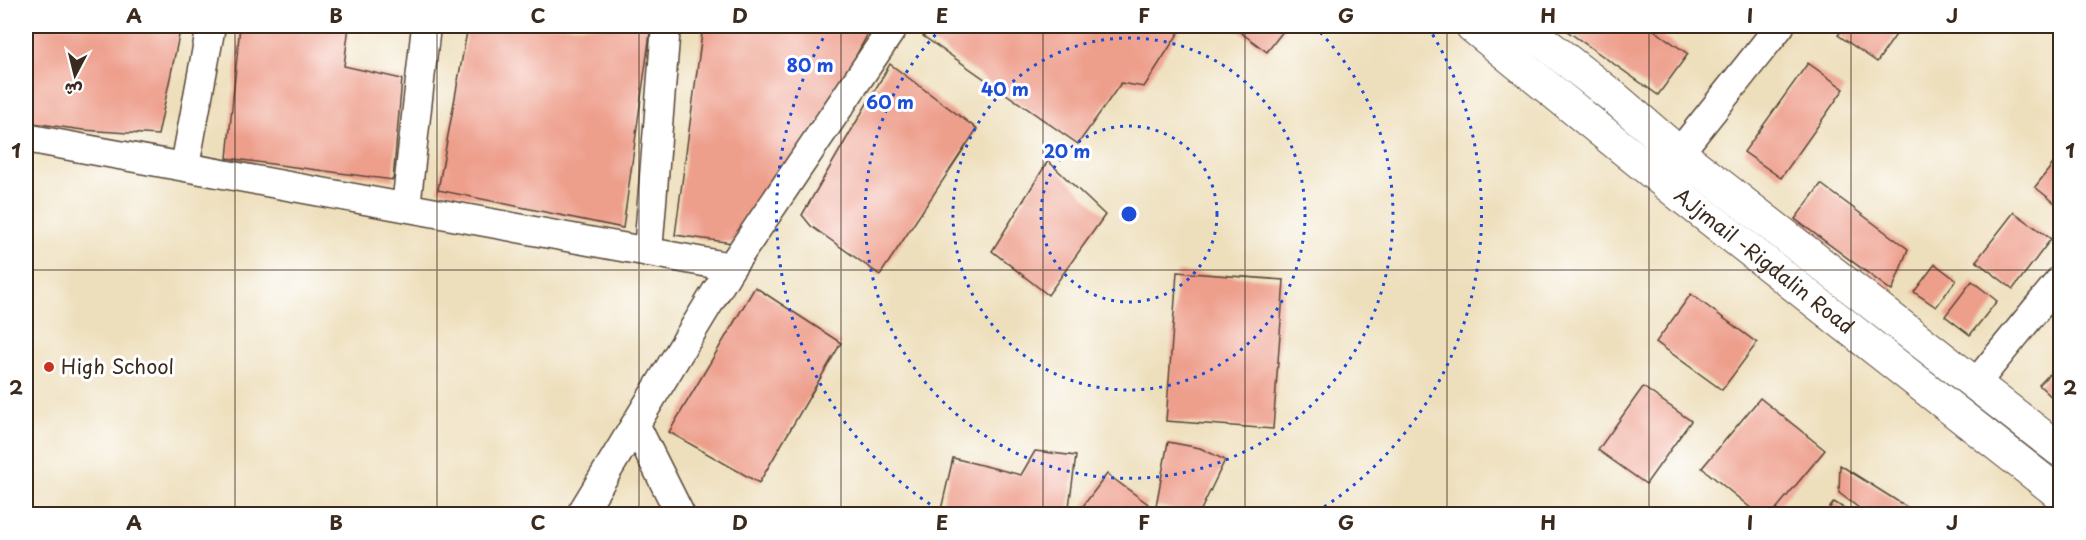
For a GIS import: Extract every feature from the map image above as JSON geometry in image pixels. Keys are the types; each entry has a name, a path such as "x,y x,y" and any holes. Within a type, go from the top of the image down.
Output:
{"main road":[{"name":"AJjmail -Rigdalin Road","path":"1472,26 1690,203 2061,494"},
{"name":"AJjmail -Rigdalin Road","path":"1532,28 1679,153 2061,450"}],"street":[{"path":"185,166 211,26"},
{"path":"406,207 426,26"},
{"path":"648,252 666,26"},
{"path":"581,514 731,267 894,26"},
{"path":"1679,153 1780,26"},
{"path":"26,138 731,267"},
{"path":"1976,383 2061,280"},
{"path":"636,426 680,514"}],"building":[{"path":"26,26 181,26 158,135 83,130 26,122"},
{"path":"240,26 349,26 344,66 402,79 393,180 227,158"},
{"path":"468,26 651,26 623,228 438,190"},
{"path":"703,26 872,26 831,102 740,244 675,235"},
{"path":"929,26 1183,26 1144,87 1121,83 1078,144 923,36"},
{"path":"1232,26 1287,26 1267,52"},
{"path":"1560,26 1648,26 1688,54 1658,95"},
{"path":"1845,26 1902,26 1877,62 1838,35"},
{"path":"1808,63 1844,89 1781,178 1744,152"},
{"path":"890,64 977,129 880,275 811,226 802,215"},
{"path":"2060,155 2060,207 2035,187"},
{"path":"1048,161 1105,215 1048,295 992,251"},
{"path":"1821,184 1908,249 1892,291 1795,219"},
{"path":"2014,212 2051,239 2013,289 1976,261"},
{"path":"1935,264 1956,280 1936,307 1914,292"},
{"path":"1177,272 1284,280 1273,429 1166,421"},
{"path":"1972,281 1997,301 1970,335 1945,316"},
{"path":"755,287 841,343 759,483 669,432"},
{"path":"1691,294 1757,343 1722,390 1656,342"},
{"path":"2060,363 2060,405 2039,385"},
{"path":"1643,387 1691,421 1646,484 1598,450"},
{"path":"1760,398 1825,450 1772,514 1758,514 1702,468"},
{"path":"1168,442 1200,448 1225,460 1199,514 1156,506"},
{"path":"1035,451 1076,456 1068,514 1027,510 1026,514 940,514 953,458 1021,475"},
{"path":"1840,465 1918,514 1867,514 1839,493"},
{"path":"1107,474 1148,504 1140,514 1077,514"},
{"path":"1834,502 1853,514 1825,514"}],"place":[{"name":"High School","path":"49,367"}]}
